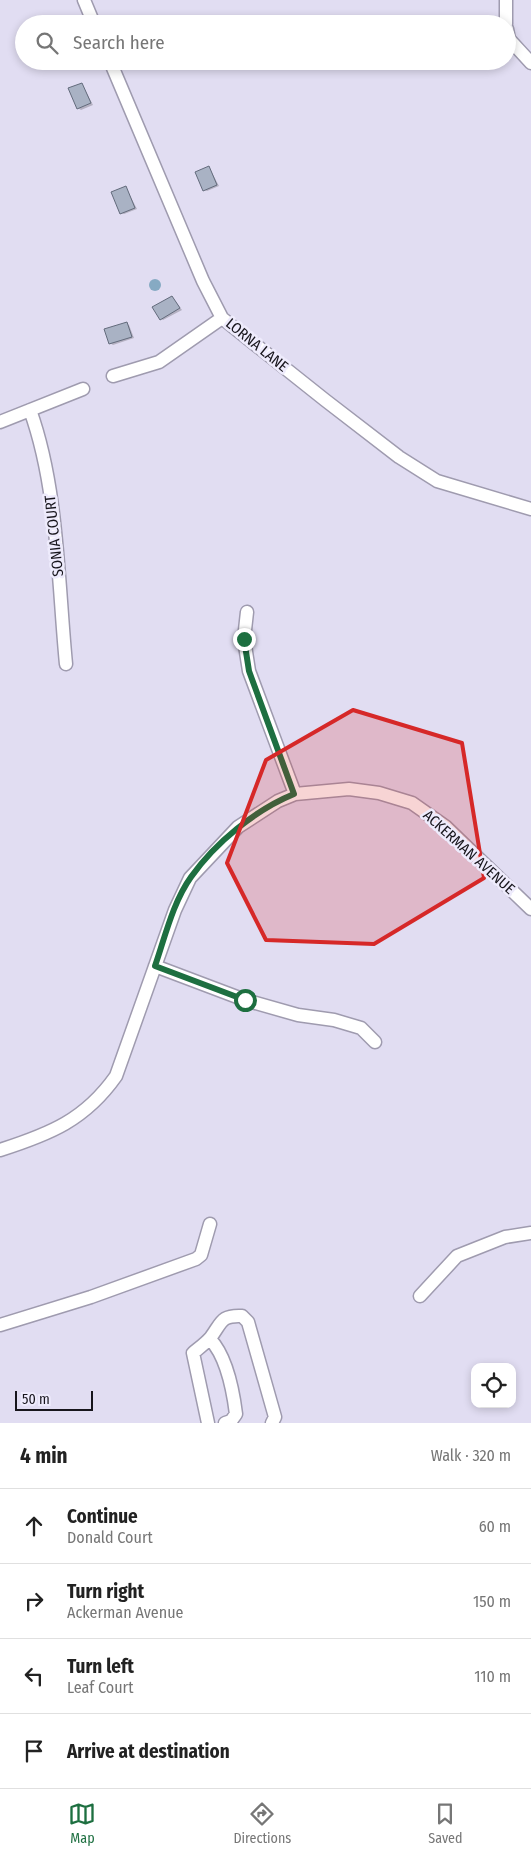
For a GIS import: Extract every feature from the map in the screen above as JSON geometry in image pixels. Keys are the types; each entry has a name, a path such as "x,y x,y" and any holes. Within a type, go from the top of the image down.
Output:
{"street":[{"path":"84,0 90,15"},
{"path":"506,0 506,15"},
{"path":"516,46 531,62"},
{"name":"LORNA LANE","path":"114,70 203,280 222,318 325,400 399,456 437,481 531,509"},
{"path":"114,376 159,362 222,318"},
{"path":"0,422 83,389"},
{"name":"SONIA COURT","path":"30,410 41,440 50,499 66,664"},
{"path":"247,612 244,639 249,671 294,794"},
{"name":"ACKERMAN AVENUE","path":"0,1150 40,1137 72,1121 101,1097 116,1076 175,910 190,878 238,827 278,801 294,794 349,789 379,794 412,803 446,827 531,908"},
{"path":"155,966 245,1000 361,1028 375,1042"},
{"path":"0,1324 91,1297 196,1259 202,1255 210,1224"},
{"path":"420,1296 457,1256 505,1237 531,1233"},
{"path":"208,1423 193,1353 210,1338 222,1319 232,1315 242,1316 248,1322 275,1418 272,1423"},
{"path":"210,1338 218,1348 234,1396 236,1414 231,1422 225,1423"}],"highlighted area":[{"path":"353,710 462,743 484,878 374,944 266,940 227,863 266,760"}],"water":[{"path":"155,279 161,285 155,291 149,285"}],"building":[{"path":"82,83 91,103 77,109 68,88"},
{"path":"209,166 217,185 203,191 195,172"},
{"path":"126,186 135,208 120,214 111,192"},
{"path":"172,296 180,308 160,320 152,307"},
{"path":"127,322 132,337 109,344 104,329"}],"route":[{"path":"244,639 249,671 294,794 278,801 238,827 190,878 175,910 155,966 245,1000"}]}
